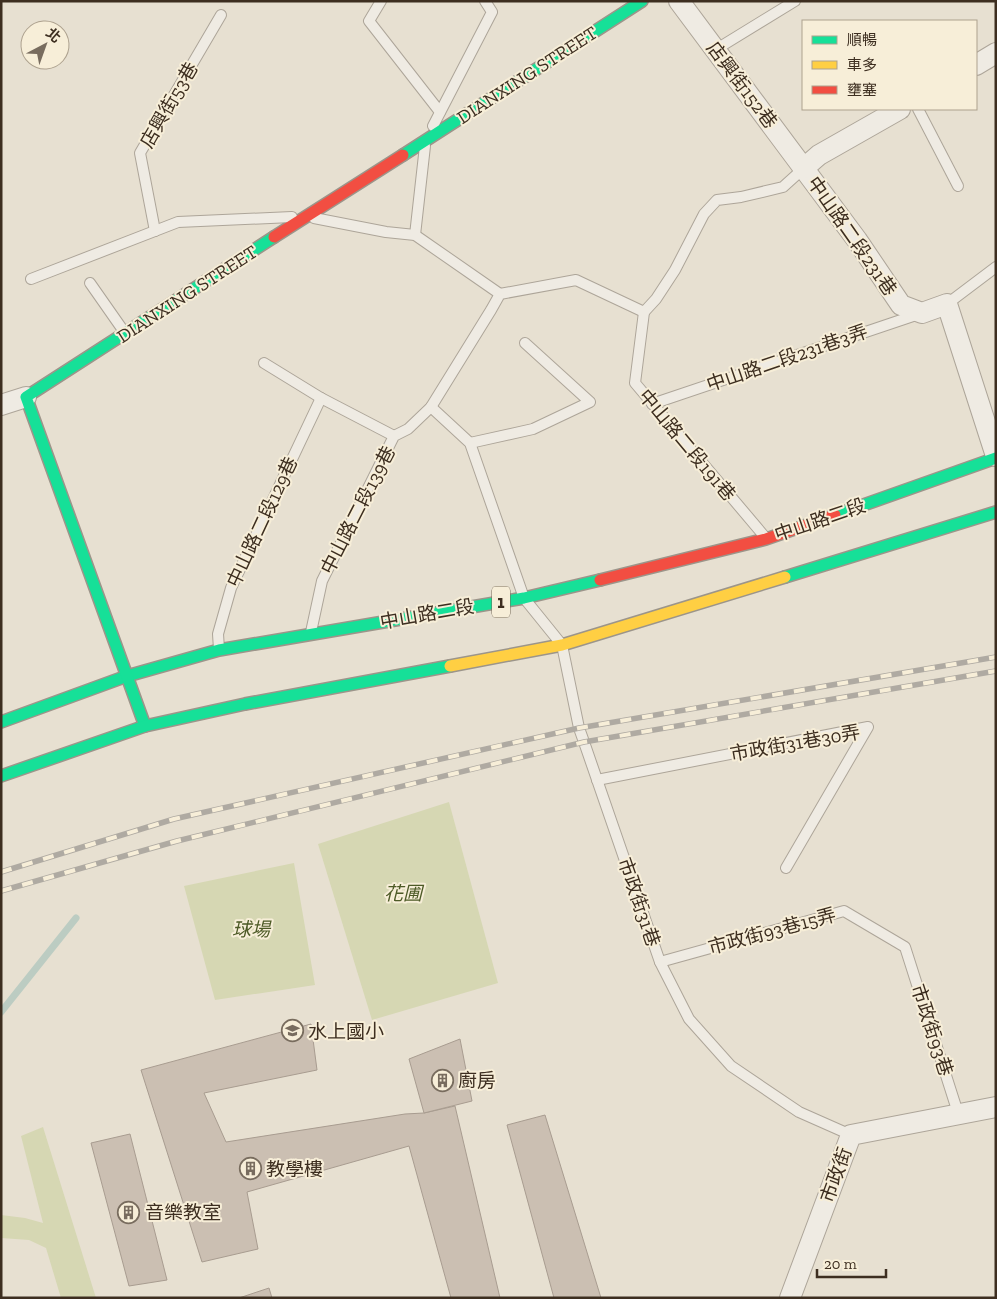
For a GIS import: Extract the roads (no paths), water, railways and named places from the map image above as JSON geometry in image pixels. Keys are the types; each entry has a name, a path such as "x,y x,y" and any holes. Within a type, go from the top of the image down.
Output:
{"main road":[{"name":"DIANXING STREET","path":"26,397 638,2"},
{"path":"26,397 144,726"},
{"name":"中山路二段","path":"1,722 127,676 219,650 524,598 766,539 996,457"},
{"path":"1,776 144,726 245,704 562,645 996,512"}],"street":[{"name":"店興街152巷","path":"679,1 804,168"},
{"path":"977,64 996,53"},
{"path":"804,168 819,156 898,110"},
{"name":"中山路二段231巷","path":"804,168 857,240 901,305 922,313"},
{"path":"922,313 947,304 996,457"},
{"path":"1,405 26,397"},
{"name":"市政街","path":"790,1298 851,1135 996,1107"}],"lane":[{"path":"381,1 370,21 440,112"},
{"path":"414,235 426,140 492,12 485,1"},
{"path":"715,50 795,1"},
{"name":"店興街53巷","path":"155,231 140,153 221,15"},
{"path":"919,110 958,186"},
{"path":"32,279 178,222 307,217 386,232 414,235 500,294 576,280 644,312 656,300 704,214 717,200 741,197 783,187 804,168"},
{"path":"947,304 996,267"},
{"path":"90,283 126,333"},
{"name":"中山路二段139巷","path":"310,634 322,582 394,436 408,429 431,407 492,310 500,294"},
{"name":"中山路二段191巷","path":"644,312 635,383 766,539"},
{"name":"中山路二段231巷3弄","path":"652,404 922,313"},
{"path":"431,407 470,443 533,429 590,402 524,343"},
{"path":"264,363 321,398 394,436"},
{"name":"中山路二段129巷","path":"219,650 218,634 230,588 321,398"},
{"name":"市政街31巷","path":"470,443 524,598 562,645 579,728 660,962 689,1019 732,1066 799,1112 851,1135"},
{"name":"市政街31巷30弄","path":"597,780 868,727 786,868"},
{"name":"市政街93巷15弄","path":"660,962 844,911 905,948"},
{"name":"市政街93巷","path":"905,948 958,1113"}],"waterway":[{"path":"1,1012 76,918"}],"railway":[{"path":"1,872 174,819 579,728 996,657"},
{"path":"1,891 177,841 584,742 996,671"}],"place":[{"name":"水上國小","path":"292,1031"},
{"name":"廚房","path":"442,1080"},
{"name":"教學樓","path":"250,1169"},
{"name":"音樂教室","path":"129,1212"}],"park label":[{"name":"花圃","path":"403,893"},
{"name":"球場","path":"251,929"}]}
